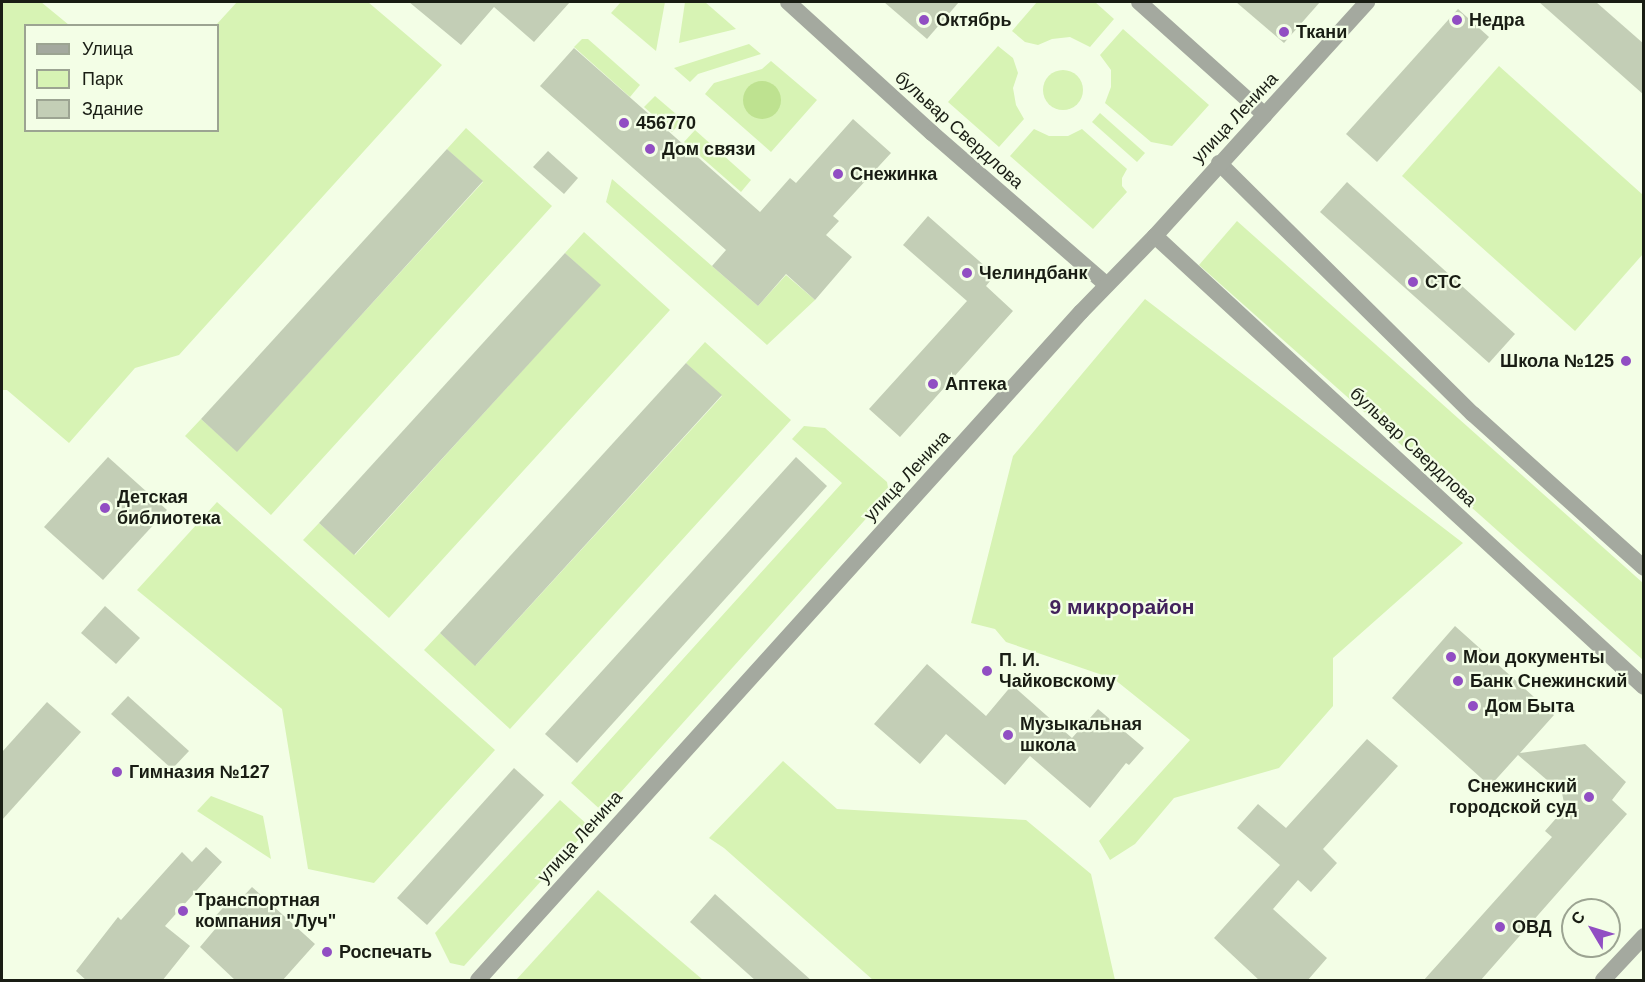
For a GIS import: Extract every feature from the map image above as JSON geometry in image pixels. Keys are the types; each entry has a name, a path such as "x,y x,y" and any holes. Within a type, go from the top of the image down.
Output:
{"street":[{"name":"бульвар Свердлова","path":"788,2 968,165 1106,284"},
{"path":"1139,2 1265,115"},
{"name":"улица Ленина","path":"478,981 1106,284 1155,236 1367,2"},
{"path":"1219,163 1473,414 1644,568"},
{"name":"бульвар Свердлова","path":"1155,236 1644,687"},
{"path":"1603,981 1644,936"}],"green space":[{"path":"2,2 41,2 68,24 24,24 24,132 219,132 219,24 217,24 237,2 368,2 442,65 179,355 135,368 69,443 7,390 2,390"},
{"path":"621,2 665,2 656,51 611,13"},
{"path":"685,2 705,2 736,29 679,43"},
{"path":"1037,2 1095,2 1114,19 1090,47 1070,37 1052,39 1038,45 1025,42 1012,31"},
{"path":"1123,29 1209,105 1172,146 1151,142 1105,103 1111,87 1111,70 1100,55"},
{"path":"582,39 588,39 640,85 630,97 574,47"},
{"path":"749,44 761,54 698,74 690,82 674,68"},
{"path":"998,46 1013,58 1018,73 1013,88 1016,105 1024,119 999,147 948,102"},
{"path":"771,61 817,100 771,152 705,94 714,83 762,69"},
{"path":"1499,66 1643,195 1643,254 1575,331 1402,176"},
{"path":"1063,70 1077,76 1083,90 1077,104 1063,110 1049,104 1043,90 1049,76"},
{"path":"655,96 683,120 672,132 644,107"},
{"path":"1100,113 1145,153 1137,162 1092,122"},
{"path":"466,128 552,206 271,515 185,436 201,419 237,451 483,182 447,149"},
{"path":"1034,129 1049,136 1068,136 1082,129 1127,169 1122,178 1122,186 1127,192 1093,229 1010,156"},
{"path":"695,130 751,180 741,192 684,142"},
{"path":"612,179 758,306 786,275 815,300 767,345 606,202"},
{"path":"1237,221 1643,583 1643,660 1199,265"},
{"path":"584,232 670,310 389,618 303,540 319,523 355,555 600,285 565,253"},
{"path":"1145,299 1463,543 1333,658 1333,706 1279,768 1174,798 1135,844 1110,860 1099,841 1190,740 1114,679 1006,642 995,629 971,623 1013,456"},
{"path":"705,342 791,420 510,729 424,650 440,633 476,665 722,396 686,363"},
{"path":"804,426 825,428 887,482 889,493 603,812 571,783 842,483 792,439"},
{"path":"217,502 495,750 374,883 308,869 282,709 137,590"},
{"path":"783,761 837,809 1026,820 1091,874 1115,980 873,980 724,848 709,838"},
{"path":"211,796 263,816 271,859 197,811"},
{"path":"560,800 590,827 464,966 450,963 435,933"},
{"path":"598,890 703,980 516,980"}],"shaded area":[{"path":"762,81 776,86 781,100 776,114 762,119 748,114 743,100 748,86"}],"building":[{"path":"409,2 570,2 534,42 494,7 461,45"},
{"name":"Октябрь","path":"884,2 959,2 927,39"},
{"path":"1236,2 1320,2 1284,43"},
{"path":"1539,2 1596,2 1644,44 1644,95"},
{"path":"1458,9 1489,37 1377,162 1346,134"},
{"path":"574,48 760,212 790,178 796,183 853,119 891,153 833,216 839,221 826,235 852,257 815,300 786,274 758,306 712,266 726,250 540,86"},
{"path":"447,149 483,181 237,452 201,419"},
{"path":"548,151 578,178 564,194 533,167"},
{"path":"1347,182 1515,334 1489,363 1320,212"},
{"path":"928,216 995,275 986,286 1013,311 900,437 869,409 967,301 903,245"},
{"path":"565,253 601,285 354,555 319,523"},
{"path":"686,363 722,395 475,666 440,633"},
{"path":"108,457 167,510 103,580 44,527"},
{"path":"796,457 827,486 577,763 545,734"},
{"path":"105,606 140,638 116,664 81,633"},
{"path":"1455,626 1554,715 1520,753 1585,744 1626,782 1612,800 1627,814 1480,981 1423,981 1552,837 1545,831 1565,808 1562,793 1518,755 1490,786 1392,698"},
{"name":"Музыкальная школа","path":"927,664 986,716 1012,685 1072,738 1098,709 1144,748 1129,765 1126,763 1090,808 1030,756 1005,785 946,734 920,764 874,724"},
{"path":"128,696 189,751 172,769 111,714"},
{"path":"47,702 81,732 2,820 2,752"},
{"path":"1367,739 1398,766 1323,849 1337,863 1311,892 1298,880 1273,909 1327,958 1307,981 1260,981 1214,938 1280,865 1237,828 1258,804 1286,828"},
{"path":"514,768 544,795 427,925 397,898"},
{"path":"206,847 222,862 165,926 190,946 162,981 87,981 76,971 118,917 121,920 182,852 192,862"},
{"path":"252,887 315,944 282,981 236,981 200,947 216,928 210,922 232,898 237,903"},
{"path":"715,894 812,981 756,981 690,922"}],"place":[{"name":"Октябрь","path":"924,20"},
{"name":"Недра","path":"1457,20"},
{"name":"Ткани","path":"1284,32"},
{"name":"456770","path":"624,123"},
{"name":"Дом связи","path":"650,149"},
{"name":"Снежинка","path":"838,174"},
{"name":"Челиндбанк","path":"967,273"},
{"name":"СТС","path":"1413,282"},
{"name":"Школа №125","path":"1626,361"},
{"name":"Аптека","path":"933,384"},
{"name":"Детская библиотека","path":"105,508"},
{"name":"Мои документы","path":"1451,657"},
{"name":"П. И. Чайковскому","path":"987,671"},
{"name":"Банк Снежинский","path":"1458,681"},
{"name":"Дом Быта","path":"1473,706"},
{"name":"Музыкальная школа","path":"1008,735"},
{"name":"Гимназия №127","path":"117,772"},
{"name":"Снежинский городской суд","path":"1589,797"},
{"name":"Транспортная компания \"Луч\"","path":"183,911"},
{"name":"ОВД","path":"1500,927"},
{"name":"Роспечать","path":"327,952"}],"district":[{"name":"9 микрорайон","path":"1122,607"}]}
